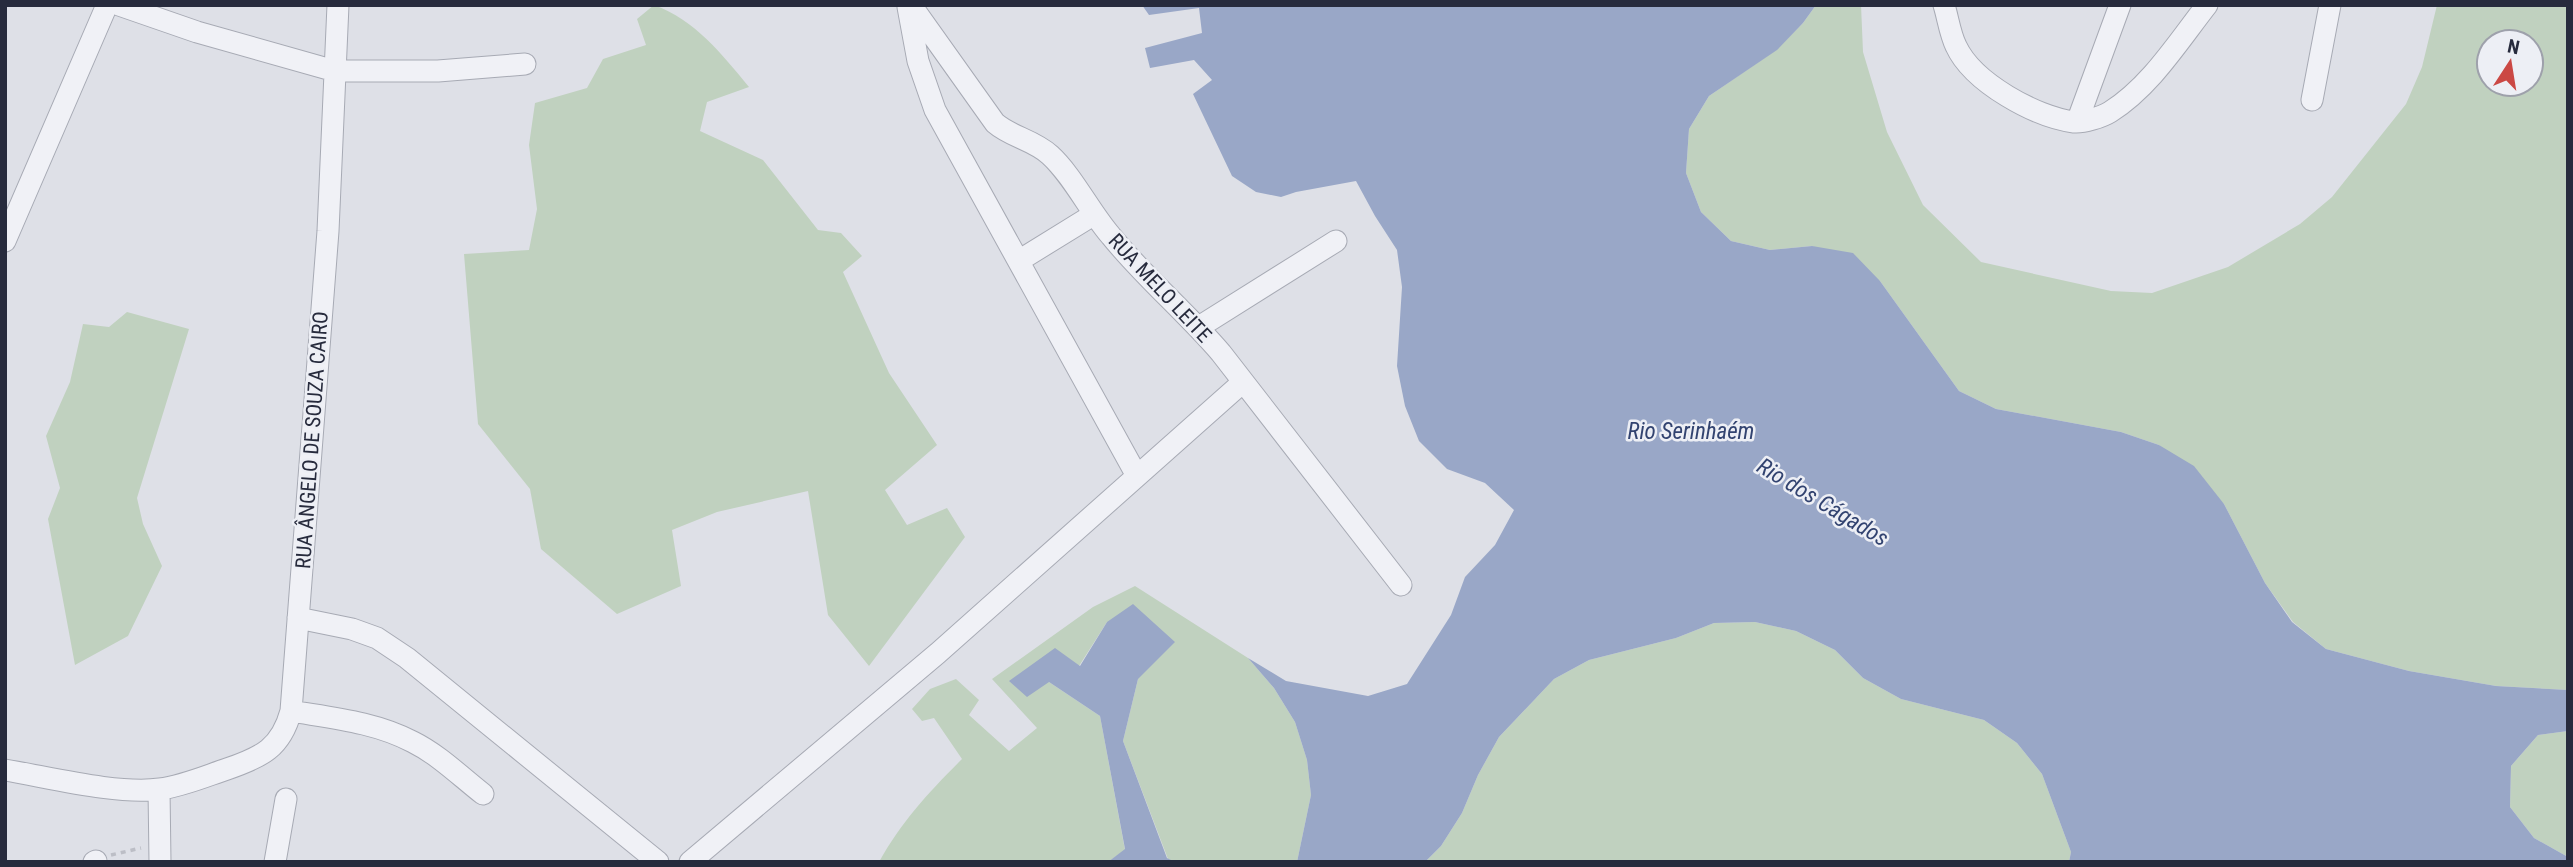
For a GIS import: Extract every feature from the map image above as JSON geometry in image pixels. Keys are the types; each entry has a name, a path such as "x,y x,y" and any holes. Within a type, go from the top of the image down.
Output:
{"street":[{"path":"5,241 107,5"},
{"path":"118,5 197,32 335,71 438,71 525,64"},
{"name":"RUA ÂNGELO DE SOUZA CAIRO","path":"5,770 96,786 159,789 238,765 262,754 281,739 291,711 328,230 338,5"},
{"path":"909,5 918,61 935,110 1137,476"},
{"name":"RUA MELO LEITE","path":"909,5 995,123 1004,131 1051,155 1093,215 1130,259 1199,327 1401,585"},
{"path":"1944,5 1956,47 1973,71 2008,96 2040,113 2077,122 2108,113 2138,90 2207,5"},
{"path":"2077,122 2120,5"},
{"path":"2312,100 2330,5"},
{"path":"1020,260 1093,215"},
{"path":"1199,327 1336,241"},
{"path":"690,862 938,653 1243,382"},
{"path":"298,618 352,629 377,638 407,657 658,862"},
{"path":"291,711 383,729 412,741 441,759 483,794"},
{"path":"159,789 160,853"},
{"path":"275,862 286,799"}],"path":[{"path":"95,861 111,855 160,853"}],"green space":[{"path":"654,5 682,19 707,39 749,87 707,102 700,131 763,160 818,230 841,233 862,256 843,272 889,373 937,445 885,490 907,525 947,508 965,537 869,666 828,615 808,491 717,512 672,530 681,586 617,614 541,549 530,489 478,424 464,254 529,250 537,209 529,145 535,103 587,88 603,59 646,45 637,19"},
{"path":"1816,5 1861,5 1863,52 1887,132 1923,205 1981,262 2111,291 2152,293 2228,267 2300,224 2332,197 2406,104 2422,67 2437,5 2568,5 2568,690 2496,686 2409,671 2326,649 2293,622 2265,583 2224,504 2159,445 2121,432 1996,409 1959,391 1880,281 1812,246 1770,250 1731,241 1701,212 1686,173 1689,129 1709,96 1776,50 1803,23"},
{"path":"127,312 189,329 137,498 143,524 162,566 128,636 75,665 48,519 60,488 46,436 70,382 83,324 109,327"},
{"path":"1135,586 1248,658 1274,688 1295,722 1307,760 1311,795 1297,862 1175,862 1168,859 1123,741 1138,679 1107,622 1079,666 1049,682 1100,716 1125,850 1108,862 879,862 917,808 962,759 934,718 922,721 912,709 930,689 956,679 979,700 969,715 1009,751 1037,728 992,679 1093,607"},
{"path":"1755,622 1796,631 1835,650 1863,678 1901,699 1984,720 2017,743 2042,774 2071,852 2069,862 1425,862 1441,846 1462,813 1478,775 1499,737 1554,679 1589,660 1676,638 1714,623"},
{"path":"2568,731 2568,857 2534,838 2510,807 2511,766 2538,735"}],"water":[{"name":"Rio Serinhaém","path":"1142,5 1816,5 1777,50 1709,96 1689,129 1686,173 1701,212 1731,241 1770,250 1812,246 1853,253 1880,281 1959,391 1996,409 2121,432 2159,445 2194,466 2224,504 2265,583 2292,622 2326,649 2409,671 2496,686 2568,690 2568,731 2538,735 2511,766 2510,807 2534,838 2568,857 2568,862 2069,862 2071,852 2042,774 2017,743 1984,720 1901,699 1863,678 1835,650 1796,631 1755,622 1714,623 1676,638 1589,660 1554,679 1499,737 1478,775 1462,813 1441,846 1425,862 1297,862 1311,795 1307,760 1295,722 1274,688 1248,658 1286,681 1368,696 1407,684 1451,615 1465,577 1495,545 1514,510 1485,483 1447,469 1419,441 1405,406 1397,366 1402,287 1397,250 1356,181 1281,197 1256,192 1232,176 1193,94 1212,80 1194,60 1150,68 1145,48 1202,33 1199,8 1149,15"},
{"path":"1133,604 1175,642 1138,679 1123,741 1167,858 1175,862 1108,862 1125,849 1100,716 1049,682 1027,697 1009,681 1055,648 1080,666 1107,622"}],"water label":[{"name":"Rio dos Cágados","path":"1823,502"}]}
